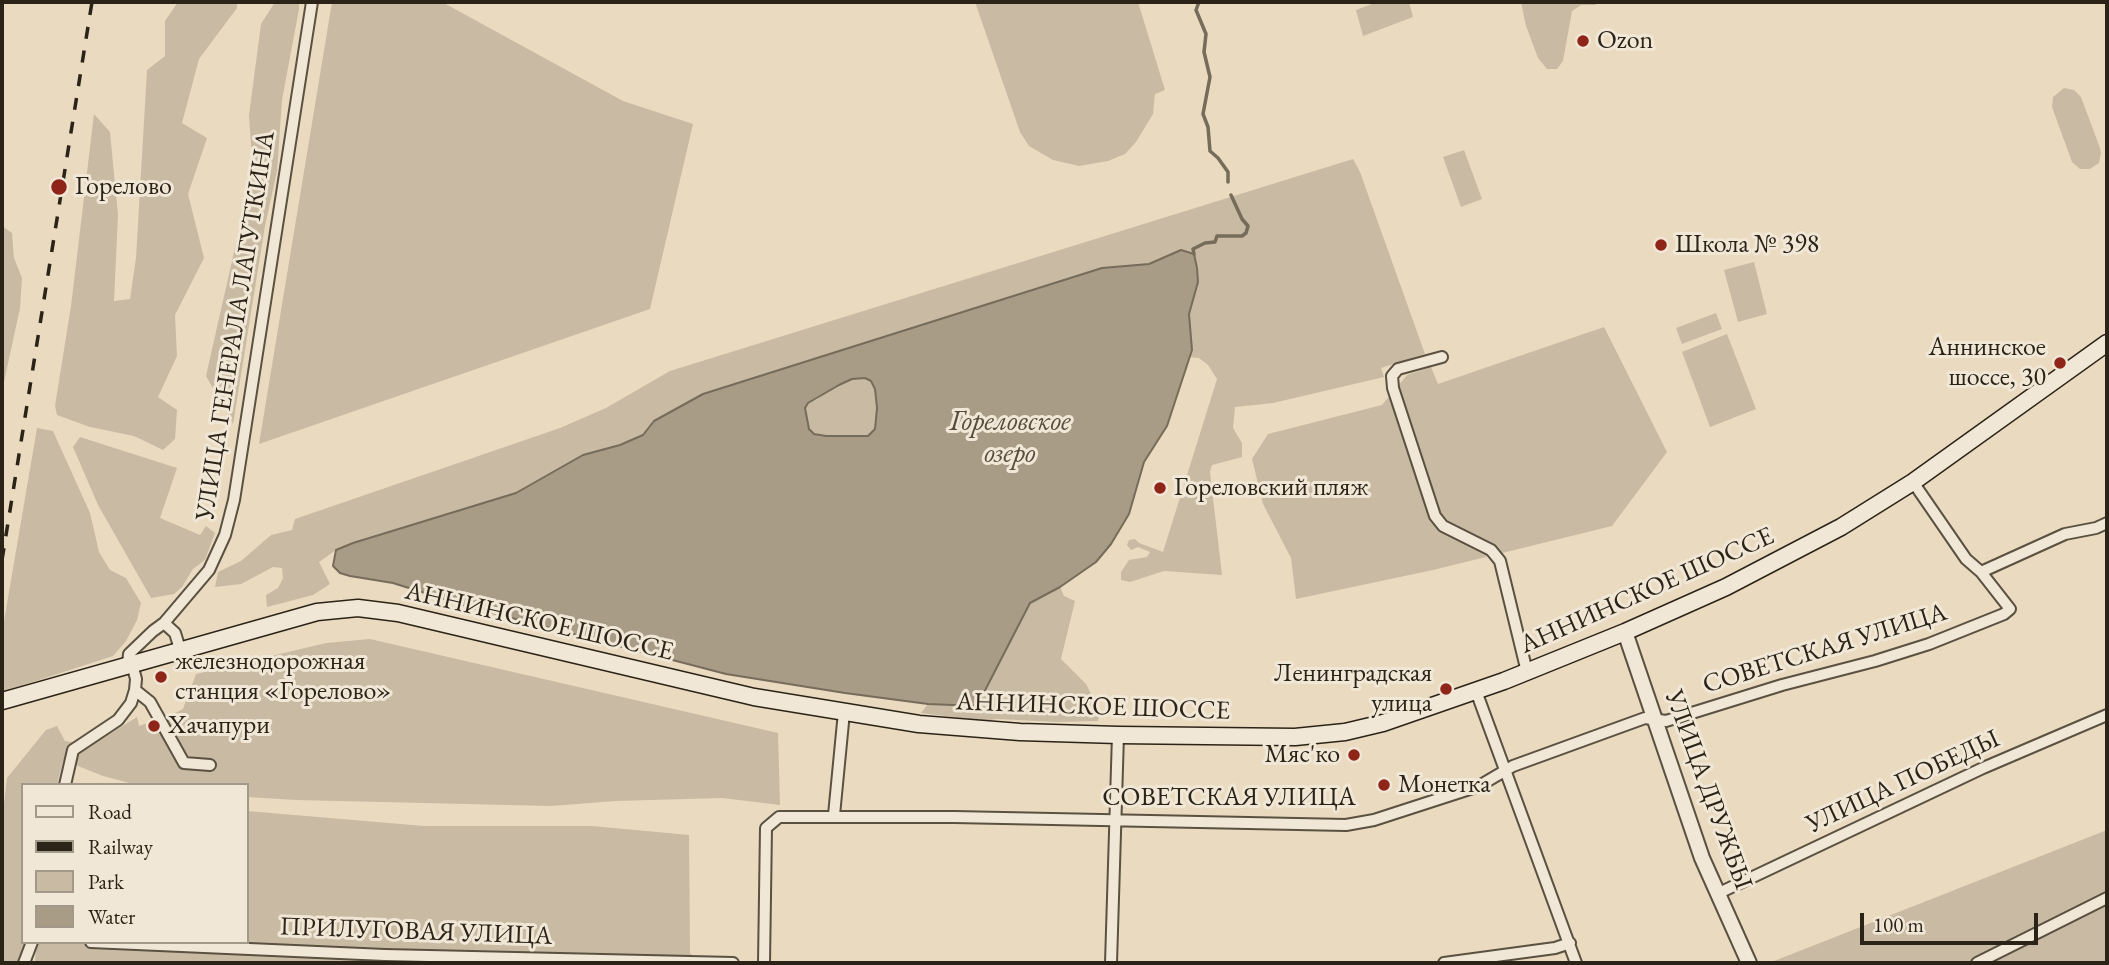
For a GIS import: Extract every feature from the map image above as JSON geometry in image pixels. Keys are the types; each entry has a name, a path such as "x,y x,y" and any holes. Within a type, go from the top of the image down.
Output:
{"main road":[{"name":"АННИНСКОЕ ШОССЕ","path":"2,701 317,612 358,608 398,613 754,697 919,724 1020,733 1118,735 1295,737 1345,732 1382,723 1527,671 1625,632 1783,558 1841,527 1913,482 2107,343"}],"street":[{"name":"УЛИЦА ГЕНЕРАЛА ЛАГУТКИНА","path":"130,664 129,654 164,623 209,570 225,536 234,500 312,2"},
{"path":"1442,357 1398,369 1392,376 1393,388 1435,516 1443,526 1491,550 1500,561 1527,671"},
{"name":"СОВЕТСКАЯ УЛИЦА","path":"764,963 766,828 779,817 1346,825 1374,820 1479,786 1507,770 1645,718 1666,721 1782,685 1875,661 1929,644 2004,614 2010,609 1981,572 1966,559 1913,482"},
{"path":"1981,572 2065,534 2107,523"},
{"path":"164,623 175,633 180,649"},
{"name":"УЛИЦА ДРУЖБЫ","path":"1625,632 1702,858 1749,963"},
{"path":"65,783 73,750 118,720 131,704 136,678 130,664"},
{"path":"135,690 150,702 184,763 211,765"},
{"path":"1476,691 1576,963"},
{"path":"834,816 844,712"},
{"name":"УЛИЦА ПОБЕДЫ","path":"1719,893 1983,768 2107,715"},
{"path":"1111,963 1118,735"},
{"path":"1979,963 2107,898"},
{"path":"1444,963 1555,948 1570,943"},
{"path":"26,962 31,944"},
{"name":"ПРИЛУГОВАЯ УЛИЦА","path":"140,944 385,954 733,963"}],"green space":[{"path":"178,2 237,2 237,8 199,59 182,123 207,138 188,194 204,258 175,315 177,356 158,397 177,410 175,439 163,450 134,436 90,427 57,415 55,406 71,306 94,114 110,132 118,215 114,301 130,299 136,258 147,70 165,56 165,21"},
{"path":"275,2 299,2 299,9 282,100 277,171 265,226 233,424 206,376 246,199 252,159 249,115 261,24"},
{"path":"332,2 442,2 623,101 693,124 650,309 259,444"},
{"path":"975,2 1138,2 1165,90 1155,94 1153,114 1136,142 1125,154 1108,161 1079,166 1053,160 1029,146 1020,132"},
{"path":"1377,2 1409,2 1413,17 1363,36 1356,10"},
{"path":"1521,2 1598,2 1595,5 1581,5 1572,11 1563,61 1557,69 1547,69 1538,58 1526,26"},
{"path":"2064,88 2074,90 2081,97 2100,148 2099,163 2090,169 2080,169 2072,162 2052,107 2053,97"},
{"path":"1464,150 1482,199 1461,207 1443,157"},
{"path":"1353,159 1425,354 1381,368 1384,377 1273,403 1235,407 1233,428 1242,443 1242,457 1212,465 1210,472 1222,575 1164,571 1130,582 1121,580 1121,572 1129,560 1147,557 1150,552 1138,547 1131,550 1127,545 1129,540 1135,539 1163,552 1217,379 1208,365 1199,358 1189,357 1192,350 1189,314 1198,277 1197,267 1181,250 1149,264 1102,268 767,374 654,421 643,435 620,445 583,455 516,493 336,550 319,562 330,584 313,595 267,607 266,595 278,588 283,578 282,568 273,567 241,584 215,587 218,572 241,561 271,535 292,530 295,519 560,428 606,408 670,371"},
{"path":"2,226 12,233 14,258 22,278 20,308 2,391"},
{"path":"1754,262 1767,314 1738,322 1724,270"},
{"path":"1716,313 1722,329 1682,344 1676,328"},
{"path":"1604,327 1667,452 1612,526 1433,570 1296,599 1291,558 1263,504 1252,459 1268,434 1382,405 1407,375 1431,367 1438,384"},
{"path":"1727,334 1756,409 1710,427 1682,352"},
{"path":"865,378 871,381 875,389 877,408 875,429 868,436 826,436 814,434 809,429 805,408 808,403 818,399 827,390 852,379"},
{"path":"37,428 53,431 90,513 99,552 110,570 126,578 141,603 137,620 126,641 113,656 2,692 2,633"},
{"path":"80,437 177,468 160,518 200,535 206,526 215,533 205,560 193,569 182,587 174,594 151,598 98,505 73,447"},
{"path":"1060,587 1064,596 1075,601 1061,659 1086,684 1100,711 1098,721 984,721 921,713 928,704 977,706 1030,603"},
{"path":"370,639 778,733 780,805 722,798 551,806 248,797 248,783 129,783 63,760 57,783 21,783 21,944 26,944 18,963 2,963 2,822 7,778 46,730 57,726 65,741 92,745 137,717 139,726 183,709 196,674 326,643"},
{"path":"248,811 424,826 592,826 689,835 690,953 699,963 35,963 36,944 248,944"},
{"path":"2107,830 2107,963 1769,963"}],"water":[{"name":"Гореловское озеро","path":"1181,250 1194,254 1197,268 1198,282 1189,314 1192,350 1167,426 1144,462 1129,514 1111,544 1096,562 1060,587 1030,603 977,706 928,704 726,674 466,606 393,583 350,576 340,573 333,566 336,550 516,493 583,455 620,445 643,435 654,421 703,394 1102,268 1149,264","holes":["865,378 871,381 875,389 877,408 875,429 868,436 826,436 814,434 809,429 805,408 808,403 852,379"]}],"waterway":[{"path":"1199,2 1196,10 1206,34 1204,52 1210,77 1203,114 1208,127 1210,151 1228,172 1228,182"},
{"path":"1194,254 1193,249 1215,242 1217,236 1242,236 1246,233 1248,226 1231,195"}],"railway":[{"path":"2,560 92,2"}],"place":[{"name":"Ozon","path":"1583,41"},
{"name":"Горелово","path":"59,187"},
{"name":"Школа № 398","path":"1661,245"},
{"name":"Аннинское шоссе, 30","path":"2060,363"},
{"name":"Гореловский пляж","path":"1160,488"},
{"name":"железнодорожная станция «Горелово»","path":"161,677"},
{"name":"Ленинградская улица","path":"1446,689"},
{"name":"Хачапури","path":"154,726"},
{"name":"Мяс'ко","path":"1354,755"},
{"name":"Монетка","path":"1384,785"}]}
